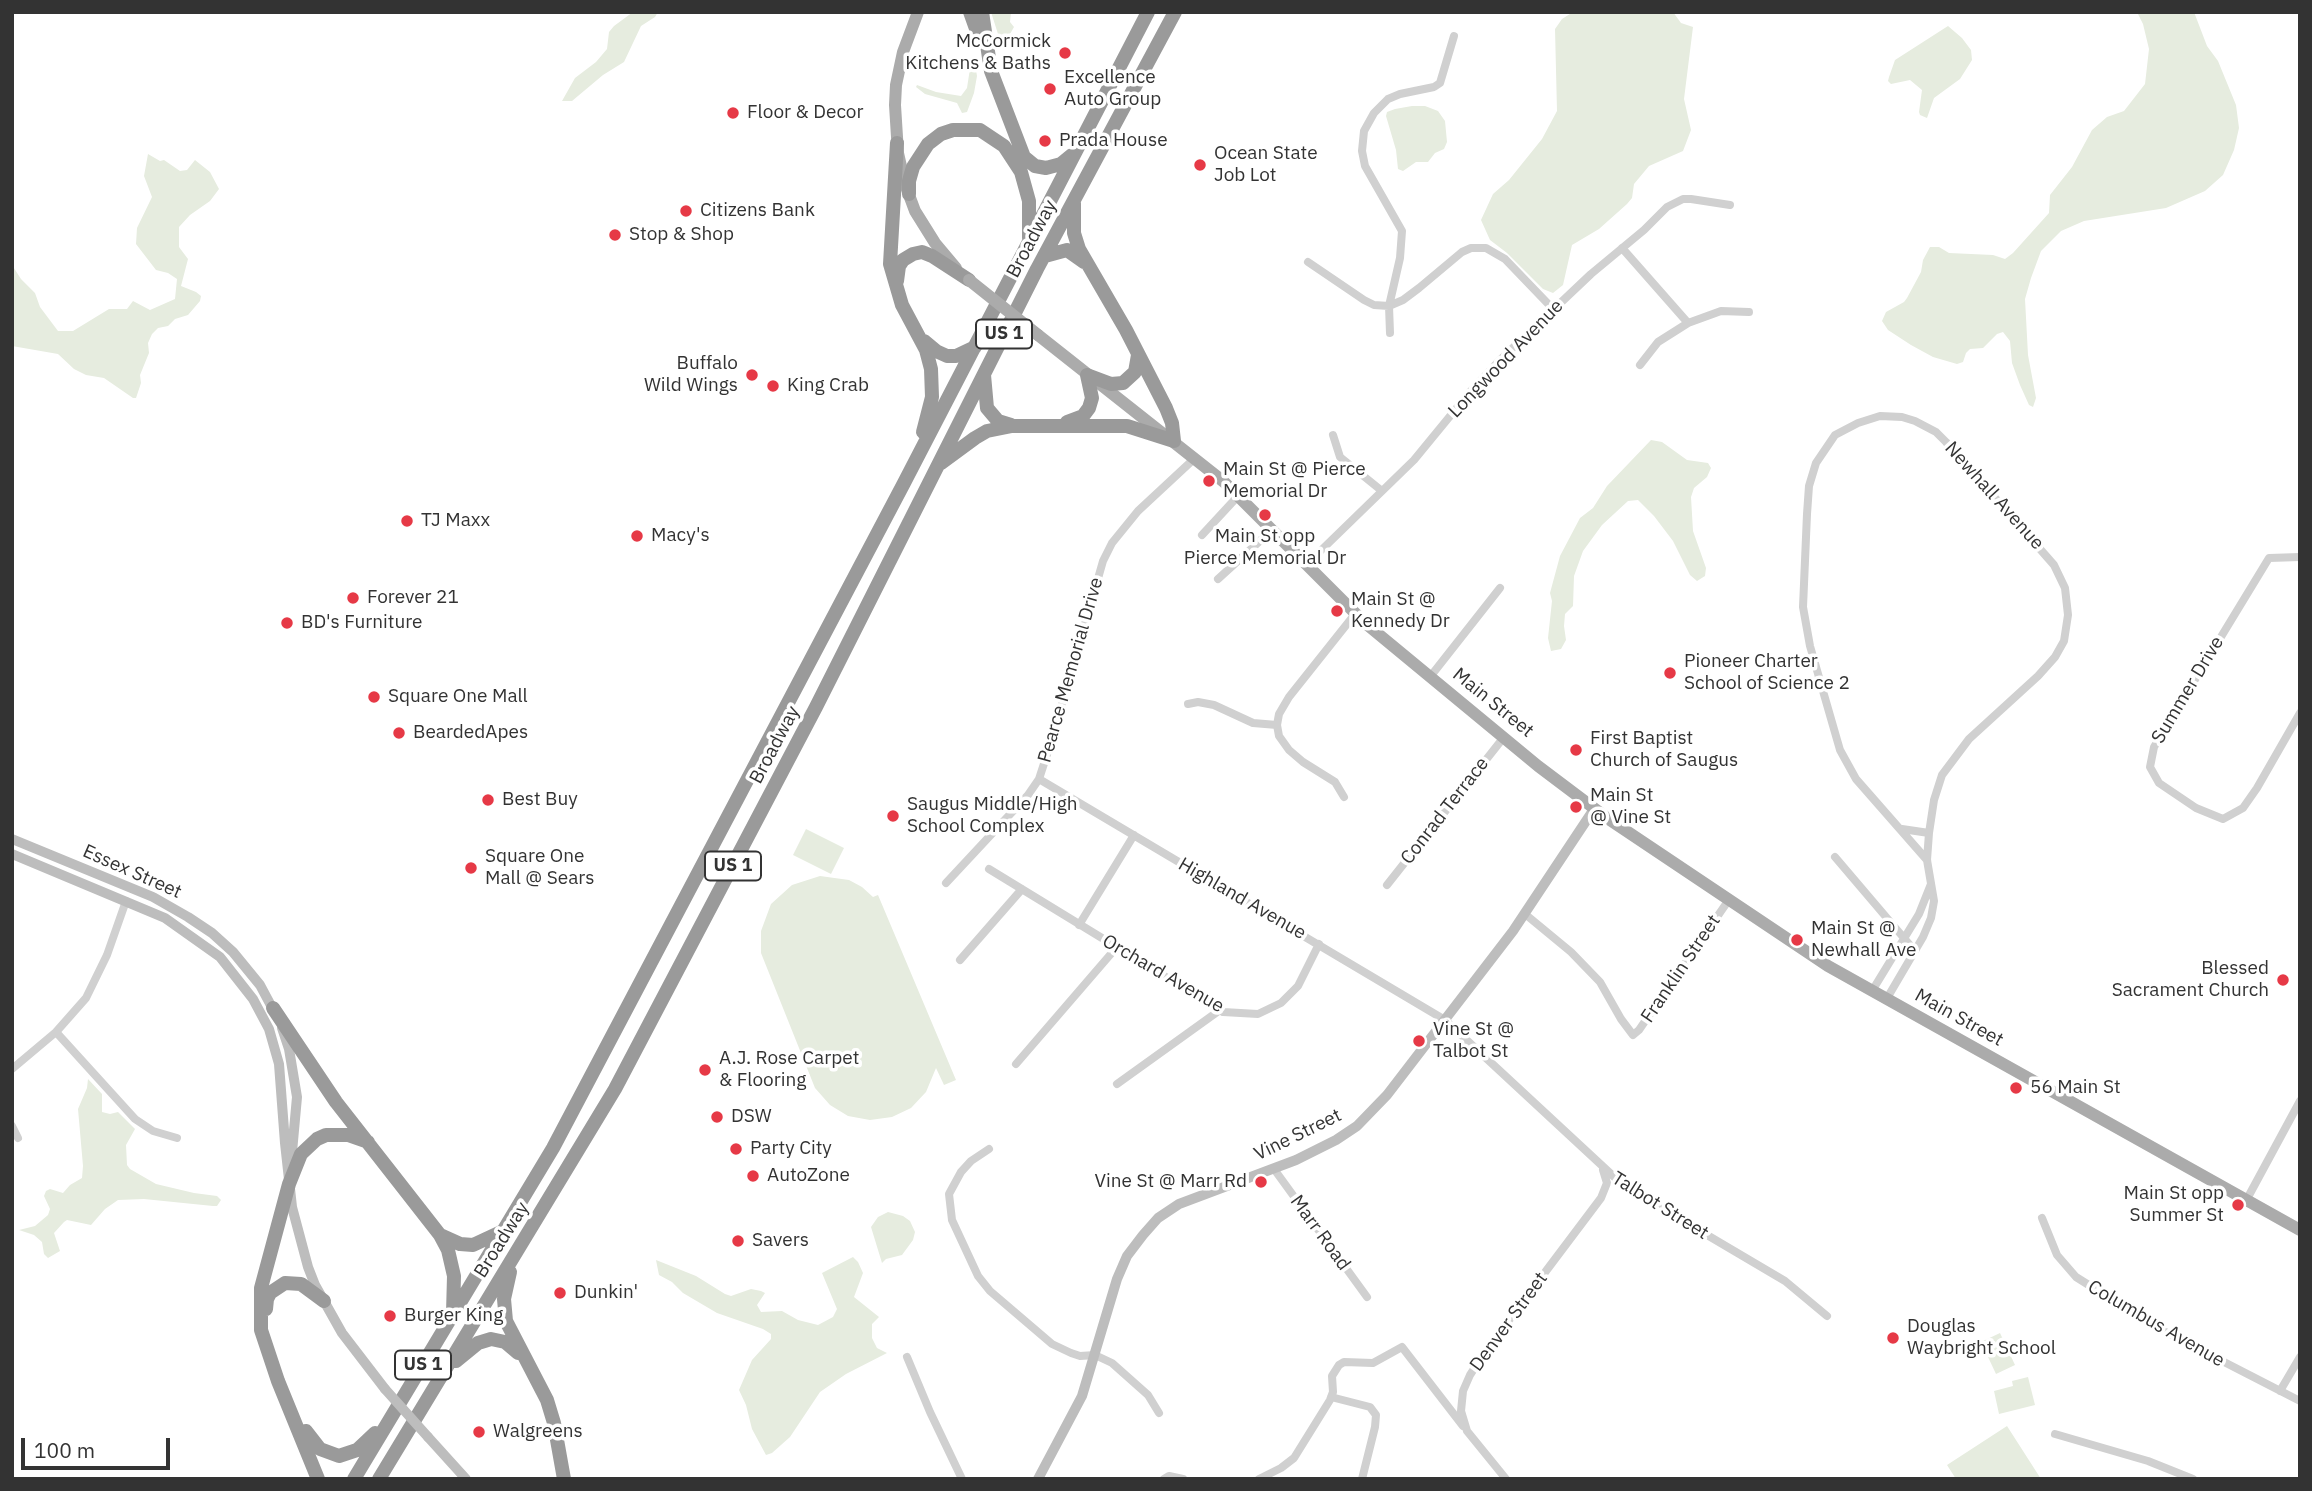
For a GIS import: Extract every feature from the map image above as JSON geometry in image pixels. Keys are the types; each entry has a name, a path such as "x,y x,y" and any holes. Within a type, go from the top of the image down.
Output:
{"highway":[{"path":"970,12 1013,133 1026,160 1035,166 1051,168 1074,155"},
{"path":"982,12 991,71"},
{"name":"Broadway","path":"354,1479 553,1148 914,465 1148,12"},
{"name":"Broadway","path":"379,1479 612,1095 816,707 1045,256 1175,12"},
{"path":"909,194 913,167 922,151 932,141 953,130 970,128 985,132 1004,146 1021,172 1030,201 1030,242"},
{"path":"897,143 891,264 902,306 920,337 929,362 933,388 931,405 914,465"},
{"path":"936,467 987,431 1012,426 1127,426 1174,441 1167,408 1087,264 1074,233 1074,202"},
{"path":"1045,256 1067,250 1087,264"},
{"path":"896,286 901,263 909,255 918,253 932,256 969,281"},
{"path":"920,337 936,351 947,356 956,356 975,347"},
{"path":"1087,375 1111,384 1123,383 1135,372 1138,354"},
{"path":"984,374 986,408 998,421 1012,426"},
{"path":"1062,425 1083,416 1089,408 1092,398 1087,375"},
{"path":"273,1009 299,1044 327,1090 440,1235 448,1250 454,1276 453,1315"},
{"path":"318,1479 278,1381 261,1330 261,1289 289,1184 301,1154 317,1139 326,1135 340,1134 368,1142"},
{"path":"440,1235 460,1244 473,1245 506,1229"},
{"path":"513,1257 504,1299 505,1317 542,1389 552,1416 564,1479"},
{"path":"324,1301 308,1288 293,1282 277,1286 267,1300 266,1328 310,1438 327,1453 349,1454 361,1448 393,1414"},
{"path":"440,1377 472,1347 488,1339 505,1342 525,1359"},
{"path":"389,1479 409,1429"}],"main road":[{"name":"Main Street","path":"918,12 903,52 896,85 894,105 897,143 909,194 921,221 935,243 969,281 1239,495 1355,614 1594,809 1788,942 1886,1000 2300,1230"},
{"name":"Vine Street","path":"1038,1479 1082,1396 1116,1279 1127,1256 1151,1225 1168,1210 1190,1199 1274,1169 1321,1148 1357,1126 1387,1095 1525,914 1594,809"},
{"name":"Essex Street","path":"12,839 153,897 188,917 212,933 233,952 260,985 289,1049 297,1097 289,1184"},
{"name":"Essex Street","path":"12,854 165,918 206,946 231,969 262,1014 279,1064 289,1184 301,1247 315,1285 352,1348 466,1479"}],"street":[{"path":"1390,333 1390,306 1402,231 1365,166 1362,151 1364,131 1374,113 1388,99 1440,83 1454,36"},
{"name":"Longwood Avenue","path":"1306,565 1422,451 1478,383 1554,310 1675,202 1698,199 1730,205"},
{"path":"1308,262 1364,300 1390,306 1403,300 1462,252 1481,247 1490,249 1505,259 1554,310"},
{"path":"1622,248 1688,323"},
{"path":"1640,365 1658,342 1688,323 1719,312 1749,312"},
{"name":"Newhall Avenue","path":"1886,1000 1915,951 1933,910 1933,888 1927,860 1937,786 1953,758 1969,739 2038,676 2060,650 2067,628 2068,600 2061,576 2045,553 1946,442 1925,426 1890,416 1870,418 1835,435 1816,463 1809,486 1803,607 1812,655 1840,750 1856,779 1927,860"},
{"path":"1333,435 1340,457 1382,492"},
{"name":"Pearce Memorial Drive","path":"946,883 1039,779 1103,562 1112,543 1138,511 1195,458"},
{"path":"1202,535 1239,495"},
{"path":"1219,579 1273,529"},
{"name":"Summer Drive","path":"2300,557 2269,558 2154,747 2150,767 2160,783 2196,808 2223,819 2242,808 2257,788 2300,713"},
{"path":"1430,677 1500,588"},
{"path":"1344,797 1335,782 1289,750 1279,736 1277,725 1279,713 1289,697 1355,614"},
{"path":"1188,704 1198,702 1214,705 1253,723 1277,725"},
{"name":"Conrad Terrace","path":"1387,885 1504,737"},
{"name":"Highland Avenue","path":"1039,779 1445,1020"},
{"path":"1902,830 1929,833"},
{"path":"1079,925 1134,835"},
{"path":"1835,857 1915,951"},
{"name":"Orchard Avenue","path":"989,869 1220,1010 1233,1014 1258,1014 1280,1003 1298,986 1319,944"},
{"path":"1872,991 1919,914 1931,884"},
{"path":"960,960 1022,890"},
{"path":"12,1069 56,1032 86,998 107,955 126,901"},
{"name":"Franklin Street","path":"1525,914 1571,952 1600,982 1620,1019 1633,1035 1728,901"},
{"path":"1016,1064 1116,948"},
{"path":"1117,1083 1220,1010"},
{"name":"Talbot Street","path":"1445,1020 1602,1168 1632,1192 1785,1281 1827,1316"},
{"path":"56,1032 135,1119 153,1131 177,1138"},
{"path":"2247,1199 2300,1101"},
{"path":"12,1126 18,1138"},
{"path":"989,1149 971,1161 961,1172 949,1194 952,1220 978,1276 990,1291 1052,1344 1080,1356 1095,1355 1112,1363 1148,1395 1159,1413"},
{"name":"Denver Street","path":"1506,1479 1471,1437 1461,1411 1466,1382 1485,1352 1601,1198 1607,1183 1602,1168"},
{"name":"Marr Road","path":"1274,1169 1367,1297"},
{"name":"Columbus Avenue","path":"2042,1218 2057,1255 2076,1277 2154,1326 2300,1401"},
{"path":"1259,1479 1294,1458 1331,1397 1332,1376 1339,1365 1344,1362 1373,1363 1402,1347 1471,1437"},
{"path":"908,1357 930,1412 962,1479"},
{"path":"2280,1391 2300,1357"},
{"path":"1331,1397 1370,1407 1376,1415 1362,1479"},
{"path":"2055,1434 2148,1461 2193,1479"},
{"path":"1164,1479 1170,1476 1183,1479"}],"shaded area":[{"path":"633,12 658,12 641,26 624,62 603,75 572,101 562,101 575,78 596,62 607,49 609,32"},
{"path":"991,12 1011,12 1010,22 1014,27 1010,34 998,34"},
{"path":"1573,12 1673,12 1681,23 1693,27 1684,99 1691,130 1683,151 1649,166 1634,184 1632,198 1627,204 1599,229 1572,245 1563,285 1553,293 1543,289 1490,240 1481,220 1493,194 1509,180 1542,139 1557,111 1555,29 1562,19"},
{"path":"2137,12 2194,12 2207,46 2218,61 2236,105 2239,128 2234,150 2223,175 2205,191 2166,208 2084,221 2061,231 2041,251 2025,299 2028,355 2036,398 2033,407 2029,405 2020,385 2012,363 2010,341 2003,332 1997,334 1983,348 1970,349 1963,362 1957,364 1933,357 1911,345 1888,330 1882,321 1886,312 1907,298 1930,247 1939,247 1949,253 1993,255 2005,259 2049,213 2050,195 2072,167 2092,130 2107,117 2124,111 2145,84 2149,49"},
{"path":"1948,26 1971,50 1972,60 1960,79 1934,98 1927,118 1919,112 1922,90 1910,80 1891,84 1888,81 1895,60"},
{"path":"971,62 975,64 977,76 967,112 962,113 957,103 925,94 916,87 917,85 936,92 961,96 967,88"},
{"path":"1425,106 1438,111 1445,121 1447,142 1444,149 1435,153 1428,162 1416,162 1403,171 1398,169 1396,150 1386,116 1387,112"},
{"path":"148,154 160,161 164,160 180,171 187,170 195,160 210,172 219,189 210,201 190,215 179,227 179,247 188,259 181,286 196,292 201,296 200,301 188,315 175,319 152,334 148,343 149,353 140,375 141,383 136,398 133,398 104,378 86,375 74,369 58,354 12,346 12,265 35,293 40,307 58,331 73,331 109,309 127,309 133,301 150,310 175,299 177,279 156,270 136,244 137,228 152,197 144,176"},
{"path":"1651,440 1662,442 1687,460 1708,463 1711,468 1707,477 1694,488 1691,497 1693,531 1706,568 1705,576 1697,581 1690,575 1673,541 1654,516 1638,500 1628,501 1602,525 1583,551 1574,576 1573,606 1565,614 1566,640 1561,649 1551,651 1548,638 1552,601 1550,593 1560,556 1580,518 1593,508 1607,486"},
{"path":"806,829 844,848 831,874 793,855"},
{"path":"820,876 849,880 873,897 878,895 956,1080 944,1085 936,1068 926,1092 911,1108 892,1117 870,1120 848,1116 830,1105 815,1088 761,953 761,931 771,904 792,885"},
{"path":"88,1079 102,1094 102,1112 118,1112 135,1129 126,1145 127,1165 130,1169 156,1184 217,1196 221,1200 217,1206 213,1206 144,1199 118,1200 105,1209 91,1225 67,1220 64,1222 54,1233 60,1251 48,1258 44,1254 42,1242 34,1235 19,1230 35,1226 48,1215 50,1209 44,1196 46,1191 50,1189 63,1193 82,1178 78,1109"},
{"path":"888,1212 910,1221 915,1232 913,1240 902,1255 886,1259 882,1263 871,1227 878,1217"},
{"path":"853,1257 863,1273 854,1297 879,1317 872,1324 872,1338 877,1348 887,1353 846,1374 820,1392 790,1437 766,1455 752,1429 739,1390 752,1360 771,1339 771,1334 717,1313 683,1293 672,1282 659,1275 656,1260 696,1276 731,1296 751,1289 761,1291 765,1293 757,1305 761,1312 782,1311 798,1320 818,1325 833,1317 837,1309 822,1273"},
{"path":"2000,1333 2015,1365 1996,1374 1981,1342"},
{"path":"2028,1377 2035,1405 1999,1414 1994,1391 2013,1386 2012,1381"},
{"path":"2007,1426 2041,1479 1956,1479 1947,1465"}],"place":[{"name":"McCormick Kitchens & Baths","path":"1065,53"},
{"name":"Excellence Auto Group","path":"1050,89"},
{"name":"Floor & Decor","path":"733,113"},
{"name":"Prada House","path":"1045,141"},
{"name":"Ocean State Job Lot","path":"1200,165"},
{"name":"Citizens Bank","path":"686,211"},
{"name":"Stop & Shop","path":"615,235"},
{"name":"Buffalo Wild Wings","path":"752,375"},
{"name":"King Crab","path":"773,386"},
{"name":"Main St @ Pierce Memorial Dr","path":"1209,481"},
{"name":"Main St opp Pierce Memorial Dr","path":"1265,515"},
{"name":"TJ Maxx","path":"407,521"},
{"name":"Macy's","path":"637,536"},
{"name":"Forever 21","path":"353,598"},
{"name":"Main St @ Kennedy Dr","path":"1337,611"},
{"name":"BD's Furniture","path":"287,623"},
{"name":"Pioneer Charter School of Science 2","path":"1670,673"},
{"name":"Square One Mall","path":"374,697"},
{"name":"BeardedApes","path":"399,733"},
{"name":"First Baptist Church of Saugus","path":"1576,750"},
{"name":"Best Buy","path":"488,800"},
{"name":"Main St @ Vine St","path":"1576,807"},
{"name":"Saugus Middle/High School Complex","path":"893,816"},
{"name":"Square One Mall @ Sears","path":"471,868"},
{"name":"Main St @ Newhall Ave","path":"1797,940"},
{"name":"Blessed Sacrament Church","path":"2283,980"},
{"name":"Vine St @ Talbot St","path":"1419,1041"},
{"name":"A.J. Rose Carpet & Flooring","path":"705,1070"},
{"name":"56 Main St","path":"2016,1088"},
{"name":"DSW","path":"717,1117"},
{"name":"Party City","path":"736,1149"},
{"name":"AutoZone","path":"753,1176"},
{"name":"Vine St @ Marr Rd","path":"1261,1182"},
{"name":"Main St opp Summer St","path":"2238,1205"},
{"name":"Savers","path":"738,1241"},
{"name":"Dunkin'","path":"560,1293"},
{"name":"Burger King","path":"390,1316"},
{"name":"Douglas Waybright School","path":"1893,1338"},
{"name":"Walgreens","path":"479,1432"}]}
